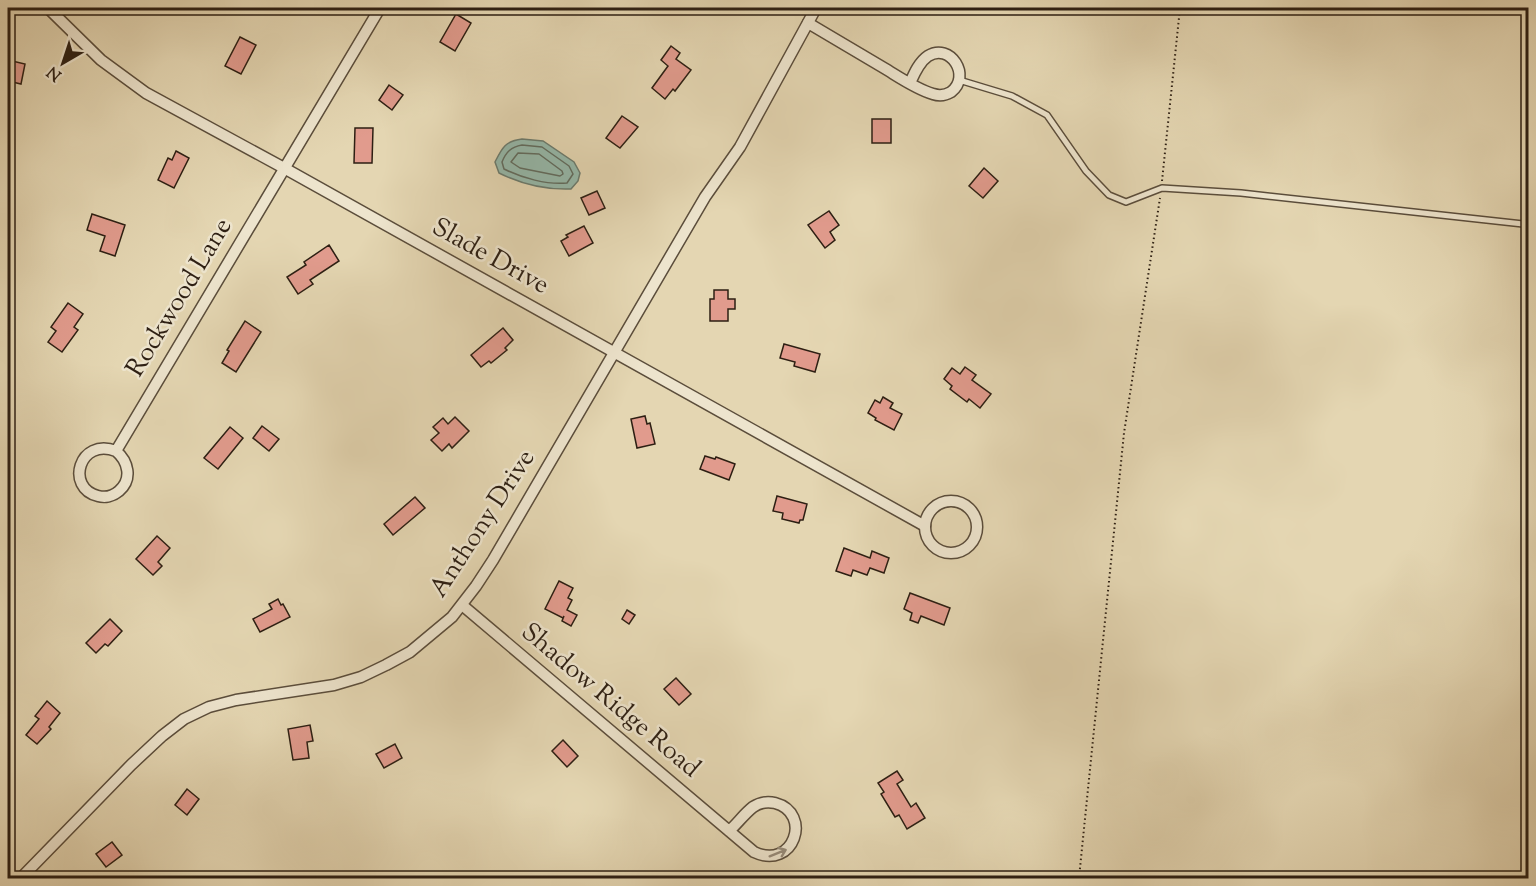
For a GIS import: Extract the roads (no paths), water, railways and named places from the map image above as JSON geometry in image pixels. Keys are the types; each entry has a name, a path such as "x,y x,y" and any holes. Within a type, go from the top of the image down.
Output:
{"street":[{"name":"Slade Drive","path":"48,8 80,41 123,78 165,104 284,168 925,526 929,541 941,551 949,553 965,549 971,543 976,528 971,511 956,502 939,504 927,517 925,526"},
{"name":"Rockwood Lane","path":"116,451 380,8"},
{"name":"Anthony Drive","path":"21,879 139,758 184,719 209,707 229,702 334,685 362,677 410,652 432,635 462,605 493,560 705,197 740,147 816,8"},
{"path":"808,23 910,83 932,94 939,95 951,91 959,80 960,73 954,60 942,53 935,53 923,61 910,83"},
{"path":"109,448 116,451 127,464 128,472 123,488 109,496 92,494 81,483 79,475 82,460 93,450 109,448"},
{"name":"Shadow Ridge Road","path":"462,605 729,831 754,852 770,857 778,855 792,845 796,827 788,810 771,802 753,807 729,831"}],"lane":[{"path":"959,80 1012,96 1047,115 1086,171 1109,195 1126,202 1162,188 1241,193 1522,224"}],"water":[{"path":"522,139 543,141 574,162 580,173 578,181 571,189 534,186 499,173 495,162 502,149 512,141"}]}
